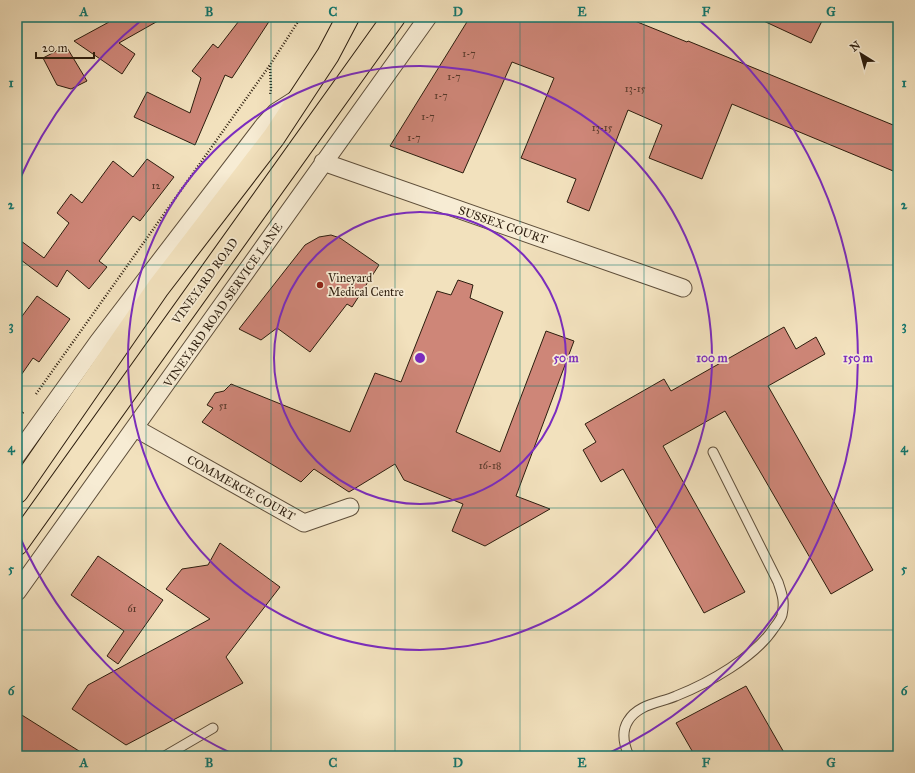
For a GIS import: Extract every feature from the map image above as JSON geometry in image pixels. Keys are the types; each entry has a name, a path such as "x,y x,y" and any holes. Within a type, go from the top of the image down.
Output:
{"main road":[{"path":"17,492 158,288 274,137 328,55 348,17"},
{"name":"VINEYARD ROAD","path":"17,544 394,17"}],"street":[{"name":"VINEYARD ROAD SERVICE LANE","path":"17,592 428,17"},
{"path":"17,455 98,342 264,125 276,112 301,95"},
{"name":"SUSSEX COURT","path":"323,162 683,288"},
{"name":"COMMERCE COURT","path":"135,428 304,523 350,507"}],"lane":[{"path":"629,756 624,744 624,731 628,720 634,714 658,701 675,696 706,681 744,660 768,637 782,616 784,599 778,582 713,452"},
{"path":"165,756 213,728"}],"path":[{"path":"32,400 270,65 301,17"},
{"path":"17,420 27,406"}],"building":[{"path":"106,17 165,17 119,43 135,54 122,74 74,41 109,22"},
{"path":"242,17 272,17 232,78 225,75 195,145 134,117 147,92 190,113 201,78 192,71 213,44 218,48"},
{"path":"470,17 625,17 687,42 688,41 898,127 898,173 732,104 702,179 649,158 662,125 628,110 589,211 567,202 576,179 521,158 554,78 512,62 463,173 390,146"},
{"path":"755,17 824,17 811,43"},
{"path":"66,46 87,81 71,89 57,85 43,58"},
{"path":"147,159 174,177 140,221 133,216 99,261 107,267 89,289 67,270 57,287 17,257 17,238 44,258 69,223 57,213 71,194 82,203 113,161 133,177"},
{"name":"Vineyard Medical Centre","path":"331,235 340,238 379,265 352,307 347,304 310,352 277,328 261,340 239,329 305,245 319,237"},
{"path":"458,280 473,285 470,298 503,312 456,432 500,452 546,331 574,341 516,496 550,509 485,546 452,531 463,504 404,480 395,464 349,492 314,469 301,482 202,422 213,408 207,405 215,393 224,391 231,384 350,432 375,373 401,382 437,291 451,295"},
{"path":"37,296 70,319 39,362 33,358 17,381 17,323"},
{"path":"784,327 796,349 816,337 825,354 768,386 873,570 831,594 725,411 663,446 745,592 704,613 623,469 601,482 583,450 596,442 585,424 664,379 671,391"},
{"path":"220,543 280,587 226,657 243,683 126,745 72,709 88,685 210,619 166,589 182,569 208,565"},
{"path":"98,556 163,600 118,664 107,656 124,631 71,595"},
{"path":"746,686 786,756 695,756 676,723"},
{"path":"17,712 87,756 17,756"}],"place":[{"name":"Vineyard Medical Centre","path":"320,285"}]}
